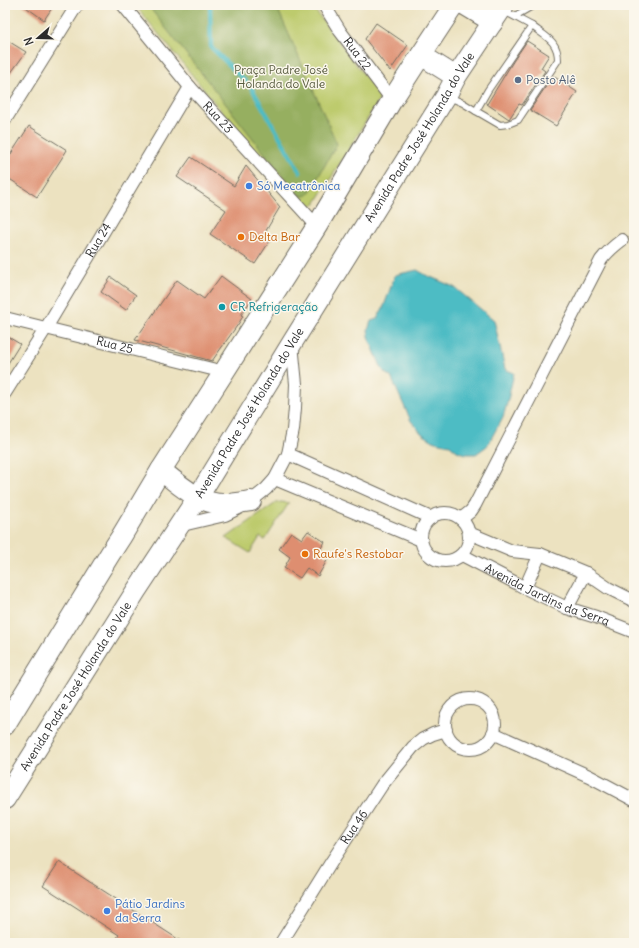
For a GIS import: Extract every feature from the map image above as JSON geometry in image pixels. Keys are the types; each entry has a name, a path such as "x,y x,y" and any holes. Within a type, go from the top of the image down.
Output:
{"main road":[{"path":"5,725 161,470 317,226 392,100 454,5"},
{"path":"466,5 503,13"},
{"name":"Avenida Padre José Holanda do Vale","path":"5,799 136,590 198,497 446,96 456,77 503,13"},
{"path":"421,55 456,77"},
{"path":"161,470 178,484 209,502 234,504 251,501"}],"street":[{"path":"5,120 77,5"},
{"name":"Rua 23","path":"123,5 190,87 317,226"},
{"name":"Rua 22","path":"324,5 340,31 392,100"},
{"name":"Rua 24","path":"5,393 46,328 190,87"},
{"path":"461,519 471,511 475,505 601,260 613,246 622,240"},
{"name":"Rua 25","path":"5,318 224,372"},
{"path":"178,526 225,515 236,510 251,501 275,480 288,454 293,430 296,384 292,343"},
{"path":"288,454 431,518"},
{"path":"275,480 421,540"},
{"path":"446,513 461,519 469,533 467,548 462,555 449,562 434,559 423,548 421,540 425,524 438,514 446,513"},
{"name":"Avenida Jardins da Serra","path":"469,533 512,551 540,554 586,573 608,588 634,601"},
{"path":"525,588 540,554"},
{"name":"Avenida Jardins da Serra","path":"462,555 567,608 596,617 634,632"},
{"path":"567,608 586,573"},
{"path":"461,700 477,700 484,703 494,716 495,725 489,740 483,745 475,748 459,746 452,741 446,730 445,723 449,711 461,700"},
{"name":"Rua 46","path":"281,943 382,785 413,747 428,736 446,730"},
{"path":"493,733 588,776 634,800"}],"lane":[{"path":"503,13 534,5"},
{"path":"446,96 463,103 500,125 518,120 558,60 558,52 552,41 532,26 503,13"},
{"path":"476,111 488,90 532,26"}],"green space":[{"name":"Praça Padre José Holanda do Vale","path":"135,5 311,5 381,97 315,204 311,207 305,208 294,200"},
{"name":"Praça Padre José Holanda do Vale","path":"149,5 276,5 337,144 308,195 302,196 296,193"},
{"path":"276,503 289,503 265,540 260,537 250,553 226,538"}],"water":[{"path":"417,270 454,287 494,320 505,369 514,373 503,417 487,446 476,454 466,454 457,451 450,445 435,442 422,434 411,421 391,377 385,373 381,367 370,341 368,330 371,321 377,319 384,306 395,275"}],"building":[{"path":"23,5 54,5 44,20"},
{"path":"376,23 408,45 390,71 365,39"},
{"path":"5,39 26,52 5,81"},
{"name":"Posto Alê","path":"527,41 549,55 541,68 545,71 522,105 519,104 509,119 487,104"},
{"path":"553,76 577,92 556,126 530,110"},
{"path":"29,126 67,150 37,197 5,176 5,163"},
{"path":"191,157 234,186 246,166 280,207 264,234 271,239 255,264 210,234 226,210 177,177"},
{"path":"221,276 252,299 241,315 243,316 239,323 212,361 135,340 177,280 204,299"},
{"path":"111,277 136,295 126,310 101,292"},
{"path":"5,335 20,344 5,368"},
{"name":"Raufe's Restobar","path":"308,531 325,542 319,551 329,557 318,576 307,568 300,578 284,568 290,557 279,549 291,532 302,539"},
{"name":"Pátio Jardins da Serra","path":"59,862 184,943 113,943 119,935 43,886"}],"waterway":[{"path":"210,5 211,47 251,87 300,172"}],"place":[{"name":"Posto Alê","path":"518,80"},
{"name":"Só Mecatrônica","path":"249,186"},
{"name":"Delta Bar","path":"241,237"},
{"name":"CR Refrigeração","path":"222,307"},
{"name":"Raufe's Restobar","path":"305,554"},
{"name":"Pátio Jardins da Serra","path":"107,911"}]}
